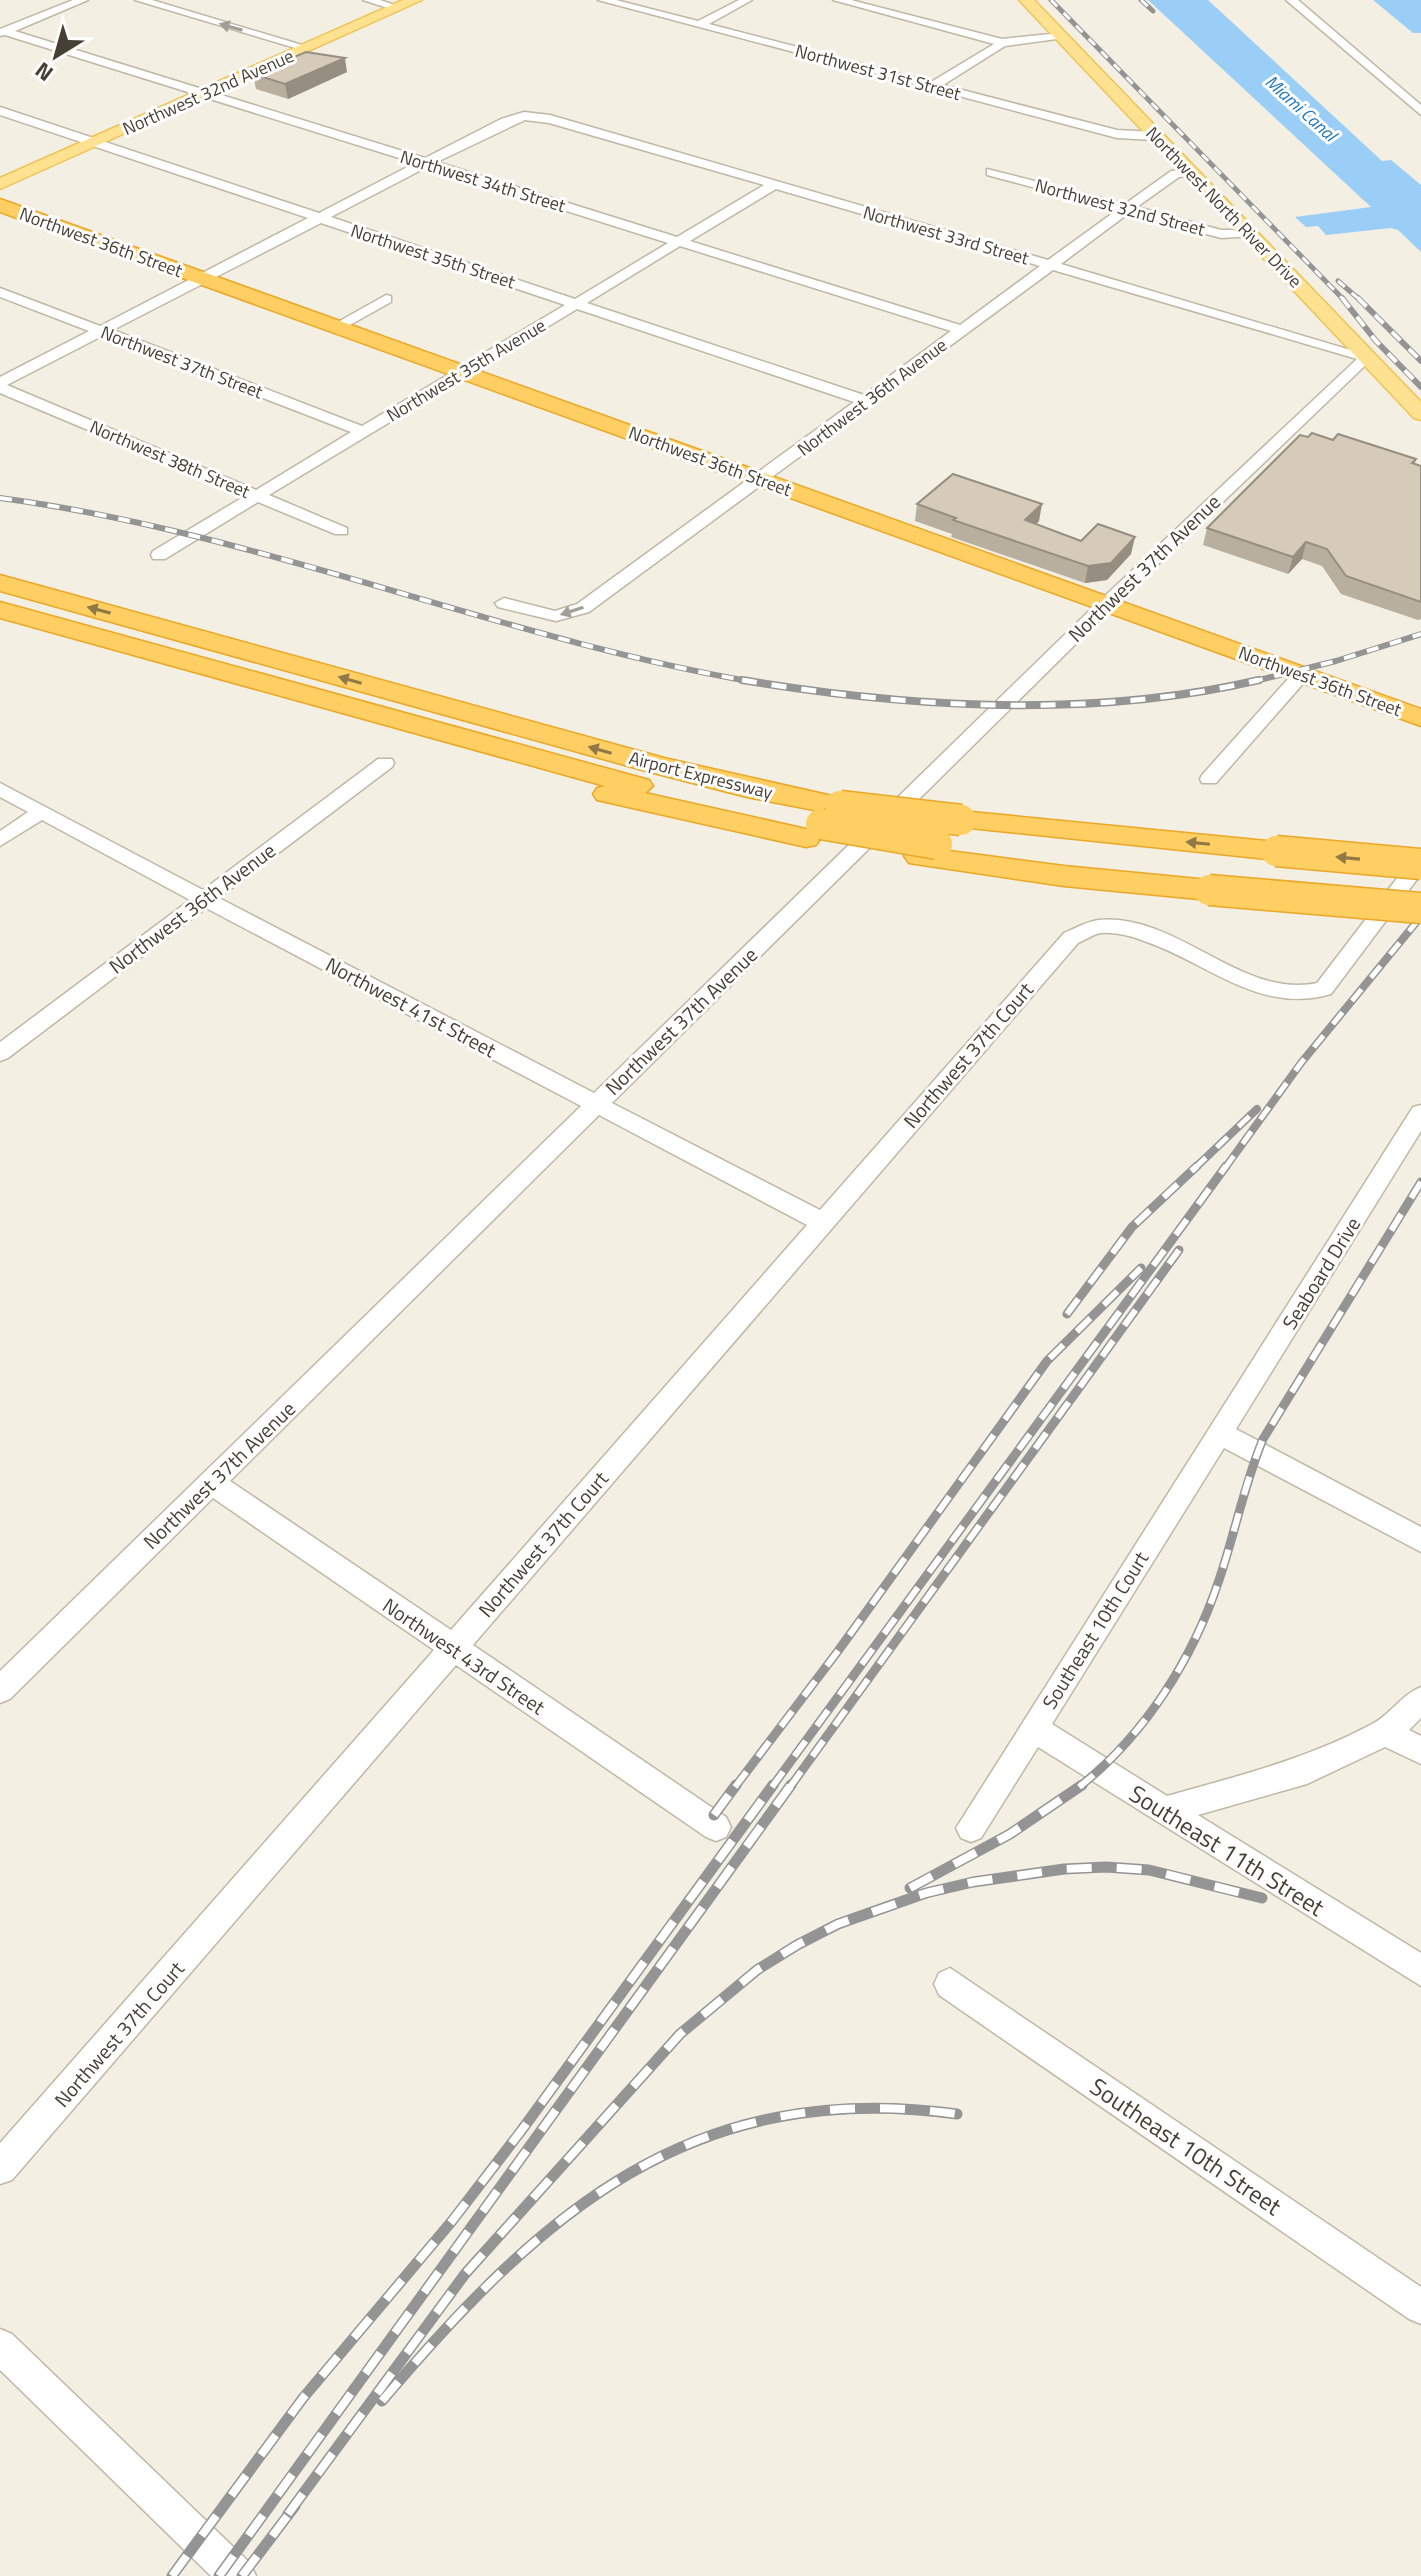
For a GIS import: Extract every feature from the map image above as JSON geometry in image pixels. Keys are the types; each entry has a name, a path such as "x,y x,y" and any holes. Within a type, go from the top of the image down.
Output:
{"highway":[{"name":"Northwest 36th Street","path":"0,205 1421,718"},
{"name":"Airport Expressway","path":"0,583 747,788 822,823 961,820 1421,862"},
{"path":"0,611 189,676 620,798 822,823 928,850 1064,876 1421,892"},
{"path":"1215,883 1421,908"}],"main road":[{"name":"Northwest 32nd Avenue","path":"0,184 415,0"},
{"name":"Northwest North River Drive","path":"1026,0 1421,414"}],"street":[{"path":"2,32 83,0"},
{"path":"140,0 306,48"},
{"path":"368,0 397,8"},
{"name":"Northwest 31st Street","path":"603,0 1117,134 1155,136"},
{"path":"699,25 747,0"},
{"path":"838,0 1001,43 1060,36"},
{"path":"1291,0 1421,111"},
{"name":"Northwest 34th Street","path":"2,32 962,330"},
{"path":"933,86 1001,43"},
{"name":"Northwest 35th Street","path":"0,111 867,401"},
{"name":"Northwest 33rd Street","path":"427,163 505,122 524,116 550,119 1367,357"},
{"path":"0,385 427,163"},
{"name":"Northwest 32nd Street","path":"992,172 1211,232 1249,233"},
{"name":"Northwest 36th Avenue","path":"504,603 547,614 570,614 583,608 1171,176 1190,172"},
{"name":"Northwest 35th Avenue","path":"159,555 773,185"},
{"name":"Northwest 37th Street","path":"0,292 364,432"},
{"path":"336,327 386,299"},
{"name":"Northwest 37th Avenue","path":"0,1690 1106,604 1367,357"},
{"name":"Northwest 38th Street","path":"0,385 341,531"},
{"path":"1209,779 1302,674"},
{"name":"Northwest 36th Avenue","path":"0,1053 385,763"},
{"name":"Northwest 41st Street","path":"0,789 824,1223"},
{"path":"0,840 42,811"},
{"name":"Northwest 37th Court","path":"0,2168 235,1902 452,1648 1071,938 1091,927 1111,925 1136,930 1277,992 1306,996 1324,989 1421,862"},
{"name":"Seaboard Drive","path":"1220,1433 1421,1113"},
{"path":"1220,1433 1421,1540"},
{"name":"Southeast 10th Court","path":"971,1828 1220,1433"},
{"name":"Northwest 43rd Street","path":"212,1483 716,1827"},
{"path":"1167,1810 1307,1770 1386,1732 1421,1700"},
{"name":"Southeast 11th Street","path":"1033,1728 1421,1971"},
{"path":"1386,1732 1421,1751"},
{"name":"Southeast 10th Street","path":"950,1984 1421,2307"},
{"path":"0,2346 237,2576"}],"water":[{"name":"Miami Canal","path":"1148,0 1208,0 1382,161 1391,160 1421,185 1421,252 1398,230 1391,228 1326,235 1318,226 1306,227 1295,217 1371,207"},
{"path":"1373,0 1421,0 1421,33 1413,33"}],"building":[{"path":"306,52 345,58 285,84 253,74"},
{"path":"1312,433 1333,440 1338,434 1416,459 1412,463 1421,466 1421,602 1346,576 1327,549 1306,542 1293,557 1207,528 1300,435 1308,437"},
{"path":"953,474 1042,504 1025,520 1081,541 1098,524 1135,537 1111,563 1088,566 953,520 956,518 917,504"}],"railway":[{"path":"1051,0 1344,300"},
{"path":"1141,0 1153,11"},
{"path":"1338,281 1360,300"},
{"path":"1342,298 1376,341 1421,387"},
{"path":"1360,300 1421,361"},
{"path":"0,498 96,514 190,535 564,639 659,663 751,681"},
{"path":"1251,682 1336,661 1421,634"},
{"path":"742,680 751,681"},
{"path":"751,681 935,703 1066,705 1196,692 1259,680"},
{"path":"1225,1168 1301,1063 1419,919"},
{"path":"1195,1168 1257,1109"},
{"path":"1067,1314 1132,1227 1197,1166"},
{"path":"772,1787 1226,1166"},
{"path":"1079,1787 1125,1744 1164,1694 1180,1667 1219,1580 1263,1439 1421,1182"},
{"path":"790,1787 1179,1250"},
{"path":"735,1787 838,1651 1047,1361 1141,1268"},
{"path":"714,1815 736,1785"},
{"path":"172,2576 303,2398 452,2221 521,2131 773,1785"},
{"path":"219,2576 791,1785"},
{"path":"910,1888 1010,1834 1082,1785"},
{"path":"288,2514 465,2274 680,2034 757,1970 838,1924 926,1893 973,1882 1064,1869 1106,1867 1149,1870 1262,1898"},
{"path":"382,2401 502,2271 564,2218 630,2173 701,2139 778,2117 863,2108 957,2114"},
{"path":"242,2576 295,2506"}]}
